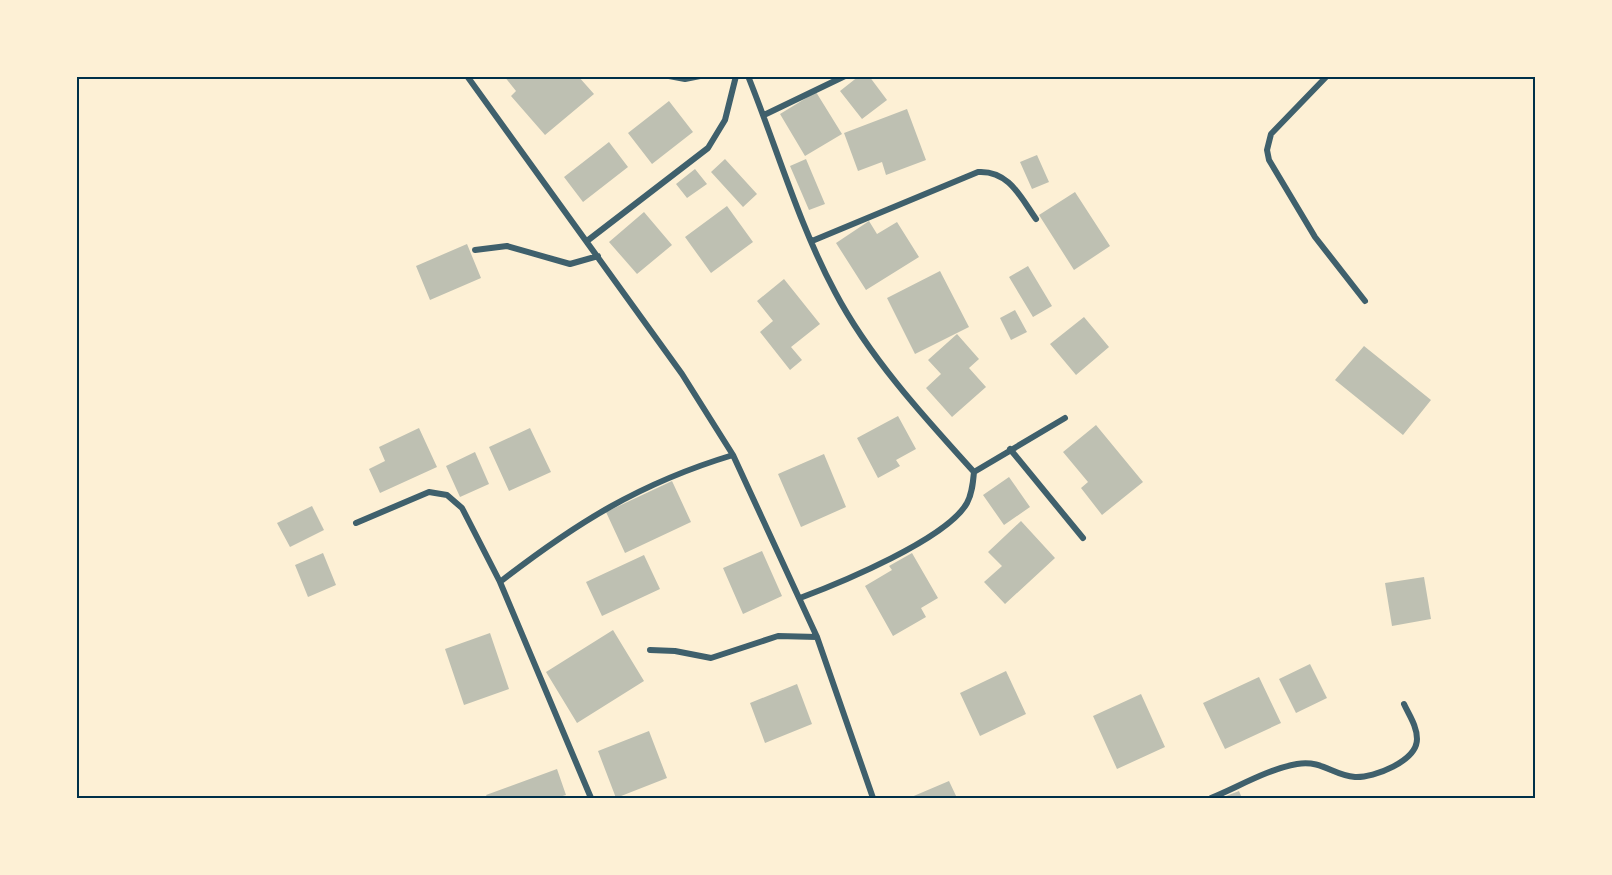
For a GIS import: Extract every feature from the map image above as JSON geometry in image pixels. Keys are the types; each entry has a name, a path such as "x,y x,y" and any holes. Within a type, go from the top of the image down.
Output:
{"street":[{"path":"467,76 682,374 733,455 817,637 873,798"},
{"path":"669,76 685,80 700,76"},
{"path":"587,241 708,148 725,120 736,76"},
{"path":"748,76 812,241 828,279 849,317 921,411 974,472"},
{"path":"764,115 845,76"},
{"path":"1327,76 1271,134 1267,150 1269,160 1315,237 1365,301"},
{"path":"812,241 978,172 991,172 1004,178 1036,219"},
{"path":"475,250 507,246 570,264 598,256"},
{"path":"800,598 849,578 940,529 955,518 967,503 974,472 1065,418"},
{"path":"1010,449 1083,538"},
{"path":"500,582 546,546 603,509 680,473 733,455"},
{"path":"356,523 422,493 436,492 447,495 465,513 500,582 591,798"},
{"path":"650,650 667,650 711,658 778,636 817,637"},
{"path":"1211,798 1296,764 1323,765 1355,777 1381,773 1407,756 1416,746 1415,726 1404,704"}],"building":[{"path":"504,76 578,76 594,94 545,135 511,96 516,91"},
{"path":"859,76 869,76 887,100 862,119 840,91"},
{"path":"816,92 842,134 805,156 780,114"},
{"path":"669,101 693,132 652,164 628,133"},
{"path":"907,109 926,160 886,175 882,162 858,171 844,133"},
{"path":"609,142 628,167 583,202 564,177"},
{"path":"1037,155 1049,182 1032,189 1020,162"},
{"path":"725,159 757,194 743,207 711,172"},
{"path":"806,159 825,204 809,210 790,166"},
{"path":"695,169 707,184 687,198 676,184"},
{"path":"1075,192 1110,246 1074,270 1039,215"},
{"path":"727,206 753,242 711,273 685,237"},
{"path":"644,212 672,245 637,274 609,242"},
{"path":"869,221 877,234 897,222 919,257 866,290 836,243"},
{"path":"467,244 481,278 430,300 416,266"},
{"path":"1028,266 1052,306 1033,317 1009,277"},
{"path":"940,271 969,327 915,354 887,298"},
{"path":"784,279 820,324 791,347 802,360 790,370 760,332 773,321 757,301"},
{"path":"1015,310 1027,332 1011,340 1000,318"},
{"path":"1084,317 1109,347 1076,375 1050,344"},
{"path":"957,334 979,359 969,368 986,387 952,417 926,388 941,374 928,360"},
{"path":"1364,346 1431,400 1403,435 1335,380"},
{"path":"898,416 916,449 896,460 900,466 878,478 857,438"},
{"path":"1096,425 1143,482 1102,515 1081,488 1088,482 1063,452"},
{"path":"419,428 437,467 380,493 369,469 385,461 379,447"},
{"path":"530,428 551,472 509,491 489,447"},
{"path":"475,452 489,484 460,497 446,466"},
{"path":"824,454 846,507 801,527 778,474"},
{"path":"1009,477 1030,507 1004,525 983,495"},
{"path":"672,481 691,522 625,553 606,512"},
{"path":"312,506 324,530 290,547 277,523"},
{"path":"1021,521 1055,558 1005,604 984,582 1002,566 988,552"},
{"path":"762,551 782,596 743,614 723,568"},
{"path":"323,553 336,585 308,597 295,565"},
{"path":"912,553 938,598 921,608 926,617 893,636 865,586 892,570 889,566"},
{"path":"644,555 660,589 602,616 586,582"},
{"path":"1424,577 1431,619 1392,626 1385,583"},
{"path":"613,630 644,681 577,723 546,672"},
{"path":"490,633 509,689 464,705 445,649"},
{"path":"1310,664 1327,698 1296,713 1279,679"},
{"path":"1006,671 1026,714 980,736 960,693"},
{"path":"1259,677 1281,723 1225,749 1203,703"},
{"path":"797,684 812,724 765,743 750,703"},
{"path":"1141,694 1165,747 1117,769 1093,716"},
{"path":"649,731 667,778 616,798 598,751"},
{"path":"557,769 566,795 556,798 488,798 486,795"},
{"path":"949,781 957,798 909,798"},
{"path":"1239,791 1242,798 1221,798"}]}
